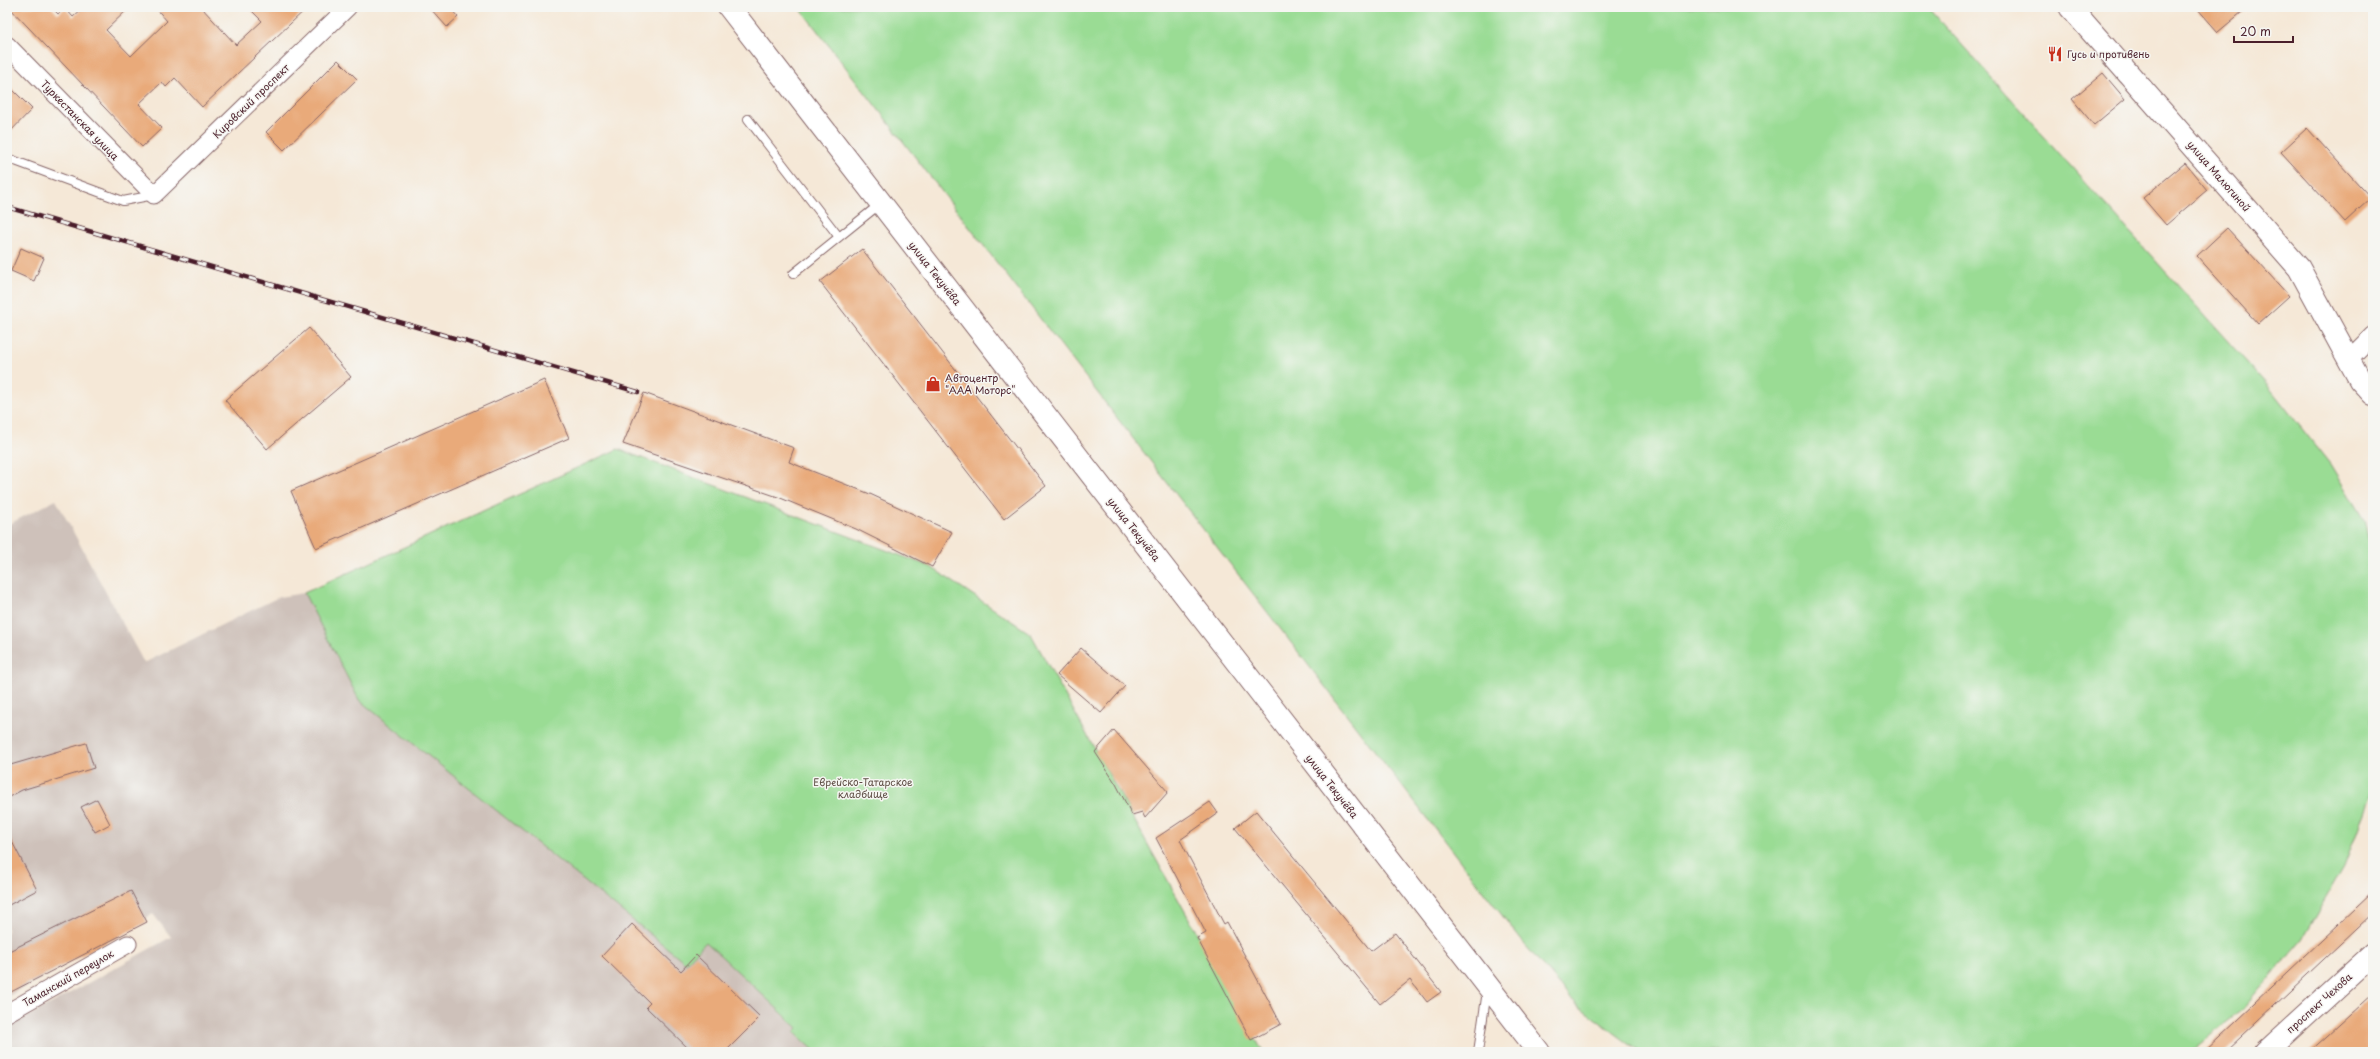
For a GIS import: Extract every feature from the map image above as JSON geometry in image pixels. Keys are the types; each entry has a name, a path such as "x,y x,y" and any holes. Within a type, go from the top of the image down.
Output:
{"main road":[{"name":"улица Текучёва","path":"729,7 1538,1052"},
{"name":"улица Малюгиной","path":"2070,7 2299,268 2360,380 2373,394"},
{"name":"проспект Чехова","path":"2266,1052 2373,954"}],"street":[{"name":"Кировский проспект","path":"154,195 344,8"},
{"name":"Туркестанская улица","path":"7,45 154,195"},
{"path":"2349,359 2373,335"},
{"name":"Таманский переулок","path":"7,1013 128,944"}],"lane":[{"path":"748,120 839,237"},
{"path":"7,158 123,200 154,195"},
{"path":"793,274 881,203"},
{"path":"1478,1052 1488,987"}],"shaded area":[{"path":"56,500 144,663 279,597 304,593 359,700 686,963 706,942 798,1028 794,1033 816,1052 7,1052 7,1028 171,937 153,914 7,997 7,525"}],"green space":[{"path":"799,7 1928,7 2268,386 2330,464 2364,520 2373,557 2371,794 2344,867 2302,939 2243,1009 2190,1052 1640,1052 1577,1005 1525,945"},
{"name":"Еврейско-Татарское кладбище","path":"618,449 931,567 1031,634 1263,1052 816,1052 794,1032 798,1028 706,942 686,963 359,700 304,593"}],"building":[{"path":"9,7 51,7 58,14 65,8 73,17 84,7 130,7 106,30 131,56 167,21 155,7 201,7 236,45 262,21 248,7 308,7 202,107 175,78 166,87 162,82 139,104 162,128 142,147"},
{"path":"429,7 449,7 458,17 447,27"},
{"path":"2196,7 2248,7 2218,32"},
{"path":"338,60 357,79 284,150 266,132"},
{"path":"2103,73 2125,99 2094,125 2072,99"},
{"path":"7,84 32,109 7,135"},
{"path":"2307,128 2371,198 2345,222 2281,152"},
{"path":"2185,163 2207,190 2166,225 2143,198"},
{"path":"2227,228 2289,296 2258,324 2197,256"},
{"path":"21,248 44,258 34,281 11,271"},
{"name":"Автоцентр \"ААА Моторс\"","path":"862,249 1046,486 1004,519 820,282"},
{"path":"309,328 351,377 267,449 225,400"},
{"path":"544,380 569,438 316,548 291,491"},
{"path":"644,393 794,448 789,462 870,494 952,532 932,567 856,529 778,497 623,444"},
{"path":"1081,648 1125,686 1101,713 1057,675"},
{"path":"1114,730 1168,792 1145,818 1142,812 1132,815 1116,784 1095,752"},
{"path":"86,743 94,768 22,790 7,798 7,766"},
{"path":"97,799 110,824 95,832 81,807"},
{"path":"1210,802 1218,813 1180,840 1224,924 1227,922 1281,1024 1251,1040 1197,938 1206,933 1156,838"},
{"path":"1256,811 1371,951 1395,933 1441,992 1427,1002 1410,980 1380,1004 1235,828"},
{"path":"7,832 37,890 7,906"},
{"path":"131,891 147,922 7,994 7,952"},
{"path":"2373,892 2373,913 2225,1052 2203,1052"},
{"path":"632,924 681,971 696,955 760,1017 725,1052 692,1052 646,1007 650,1003 602,956"},
{"path":"2373,994 2373,1052 2309,1052 2327,1036"}],"railway":[{"path":"7,207 638,392"}],"place":[{"name":"Гусь и противень","path":"2055,54"},
{"name":"Автоцентр \"ААА Моторс\"","path":"933,384"}]}
